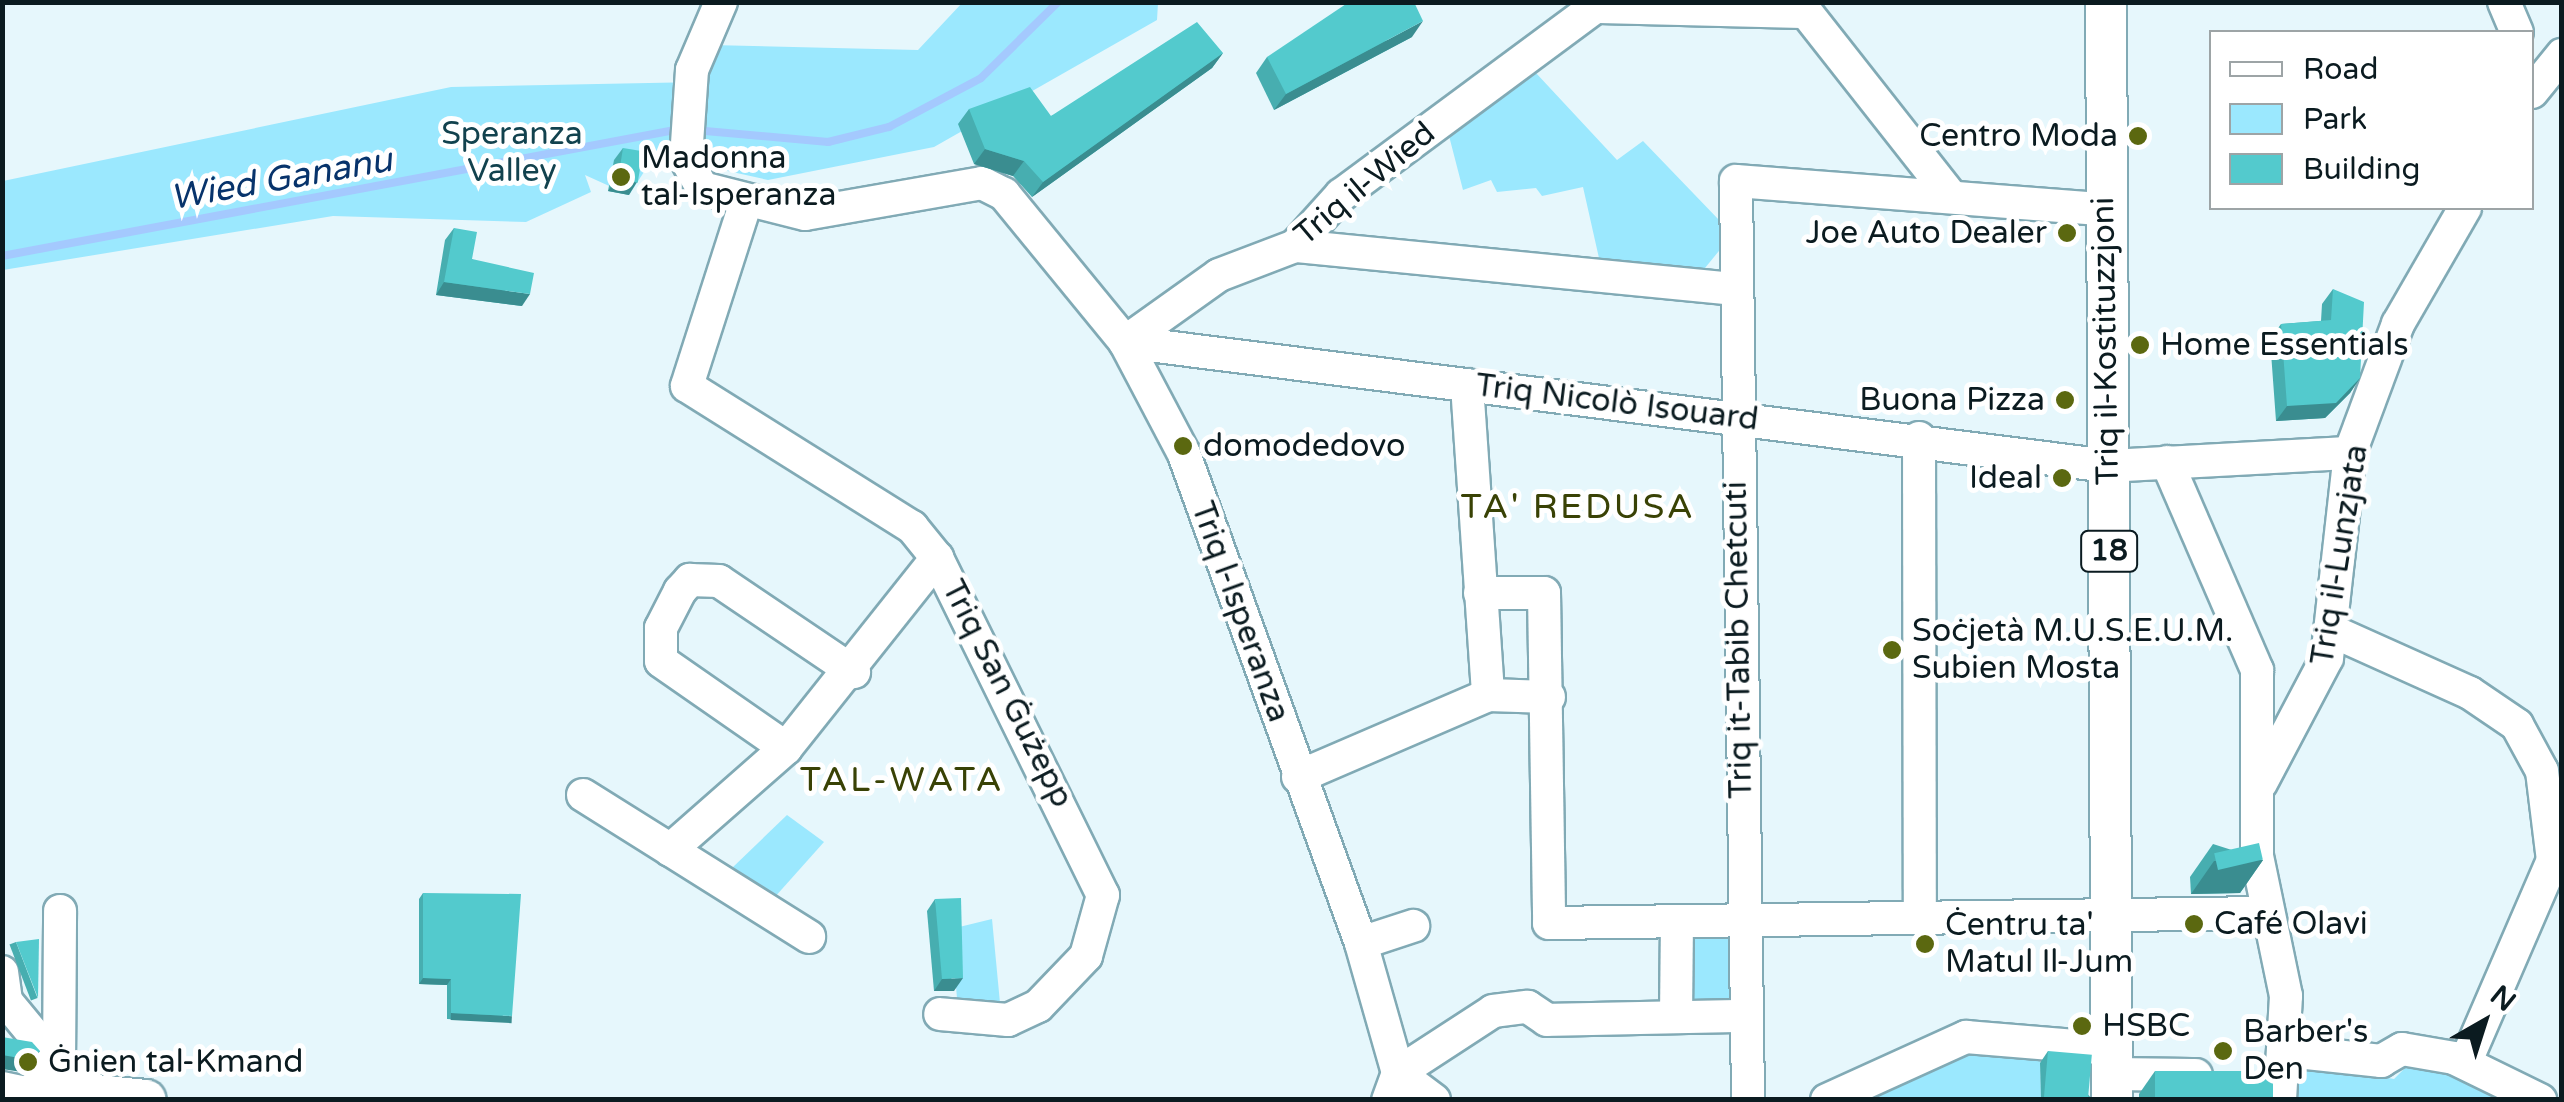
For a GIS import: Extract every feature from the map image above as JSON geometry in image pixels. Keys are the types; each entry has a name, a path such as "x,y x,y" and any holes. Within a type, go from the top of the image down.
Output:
{"main road":[{"name":"Triq il-Kostituzzjoni","path":"2106,2 2102,209 2108,466 2111,1074"},
{"path":"28,1088 146,1100"}],"street":[{"name":"Triq l-Isperanza","path":"722,2 692,70 686,159 702,188 745,205 805,214 982,182 1004,194 1125,342 1184,454 1361,943 1393,1086"},
{"path":"2504,2 2517,30"},
{"name":"Triq il-Wied","path":"1125,342 1219,275 1295,246 1341,195 1598,5 1806,7"},
{"path":"1806,7 1949,194 2102,209"},
{"path":"2534,79 2562,55"},
{"name":"Triq it-Tabib Chetcuti","path":"1748,1100 1736,418 1736,181 1949,194"},
{"name":"Triq San Ġużepp","path":"745,205 687,386 912,527 937,558 1102,895 1086,956 1038,1006 1008,1020 940,1014"},
{"name":"Triq il-Lunzjata","path":"2256,790 2313,699 2332,631 2350,453 2398,324 2464,210"},
{"path":"1295,246 1735,289"},
{"name":"Triq Nicolò Isouard","path":"1125,342 1919,438 2108,466 2350,453"},
{"path":"1467,385 1488,695"},
{"path":"1919,438 1920,917"},
{"path":"2167,462 2250,636 2262,726 2256,790 2263,913 2286,996 2283,1076"},
{"path":"670,850 786,748 854,672 937,558"},
{"path":"786,748 661,660 660,628 680,591 690,580 719,581 854,672"},
{"path":"1480,592 1544,593 1549,697 1549,923 2263,913"},
{"path":"2332,631 2470,693 2517,725 2542,772 2553,860 2466,1061"},
{"path":"1298,777 1488,695 1549,697"},
{"path":"583,795 809,936"},
{"path":"28,1088 60,911"},
{"path":"1676,924 1676,1016"},
{"path":"1361,943 1414,926"},
{"path":"2,972 28,1088"},
{"path":"1393,1086 1493,1011 1528,1007 1547,1020 1745,1016"},
{"path":"1827,1100 1966,1036 2111,1074 2283,1076 2381,1061 2402,1049 2466,1061 2540,1100"},
{"path":"1393,1086 1434,1100"}],"green space":[{"name":"Speranza Valley","path":"962,3 1158,3 1157,20 934,147 768,180 655,155 629,195 585,175 591,192 526,222 333,216 3,270 3,181 451,87 700,82 711,45 918,50"},
{"path":"1536,73 1617,160 1643,141 1719,220 1723,246 1696,279 1601,267 1583,187 1542,196 1536,188 1497,192 1491,180 1463,190 1448,132"},
{"path":"787,815 824,842 774,898 732,868"},
{"path":"992,919 1000,1003 981,1008 957,998 951,929"},
{"path":"1695,936 1739,937 1738,1002 1694,1001"},
{"path":"1964,1049 2040,1054 2041,1099 1865,1100"},
{"path":"2297,1062 2394,1079 2408,1065 2516,1090 2512,1100 2293,1100"}],"building":[{"path":"1349,2 1414,2 1423,21 1286,94 1267,57"},
{"path":"1197,22 1223,53 1043,182 1024,161 985,149 969,109 1030,87 1051,116"},
{"path":"623,148 643,151 638,183 618,180"},
{"path":"454,228 477,232 472,259 534,273 530,294 444,282"},
{"path":"2333,289 2364,302 2360,378 2336,403 2287,406 2281,324 2331,320"},
{"path":"2259,843 2263,860 2218,870 2214,853"},
{"path":"423,893 521,894 512,1016 451,1013 451,979 423,978"},
{"path":"961,898 963,978 942,979 935,899"},
{"path":"39,939 38,998 16,942"},
{"path":"2,1037 32,1042 40,1051 31,1060 2,1055"},
{"path":"2048,1051 2092,1055 2088,1100 2044,1100"},
{"path":"2155,1071 2273,1071 2273,1100 2155,1100"}],"waterway":[{"name":"Wied Gananu","path":"694,130 828,142 889,127 981,78 1058,2"},
{"name":"Wied Gananu","path":"2,256 680,129"}],"place":[{"name":"Centro Moda","path":"2138,136"},
{"name":"Madonna tal-Isperanza","path":"621,177"},
{"name":"Joe Auto Dealer","path":"2067,233"},
{"name":"Home Essentials","path":"2140,345"},
{"name":"Buona Pizza","path":"2065,400"},
{"name":"domodedovo","path":"1183,446"},
{"name":"Ideal","path":"2062,478"},
{"name":"Soċjetà M.U.S.E.U.M. Subien Mosta","path":"1892,650"},
{"name":"Café Olavi","path":"2194,924"},
{"name":"Ċentru ta' Matul Il-Jum","path":"1925,944"},
{"name":"HSBC","path":"2082,1026"},
{"name":"Barber's Den","path":"2223,1051"},
{"name":"Ġnien tal-Kmand","path":"28,1062"}],"district":[{"name":"TA' REDUSA","path":"1578,507"},
{"name":"TAL-WATA","path":"902,780"}]}
